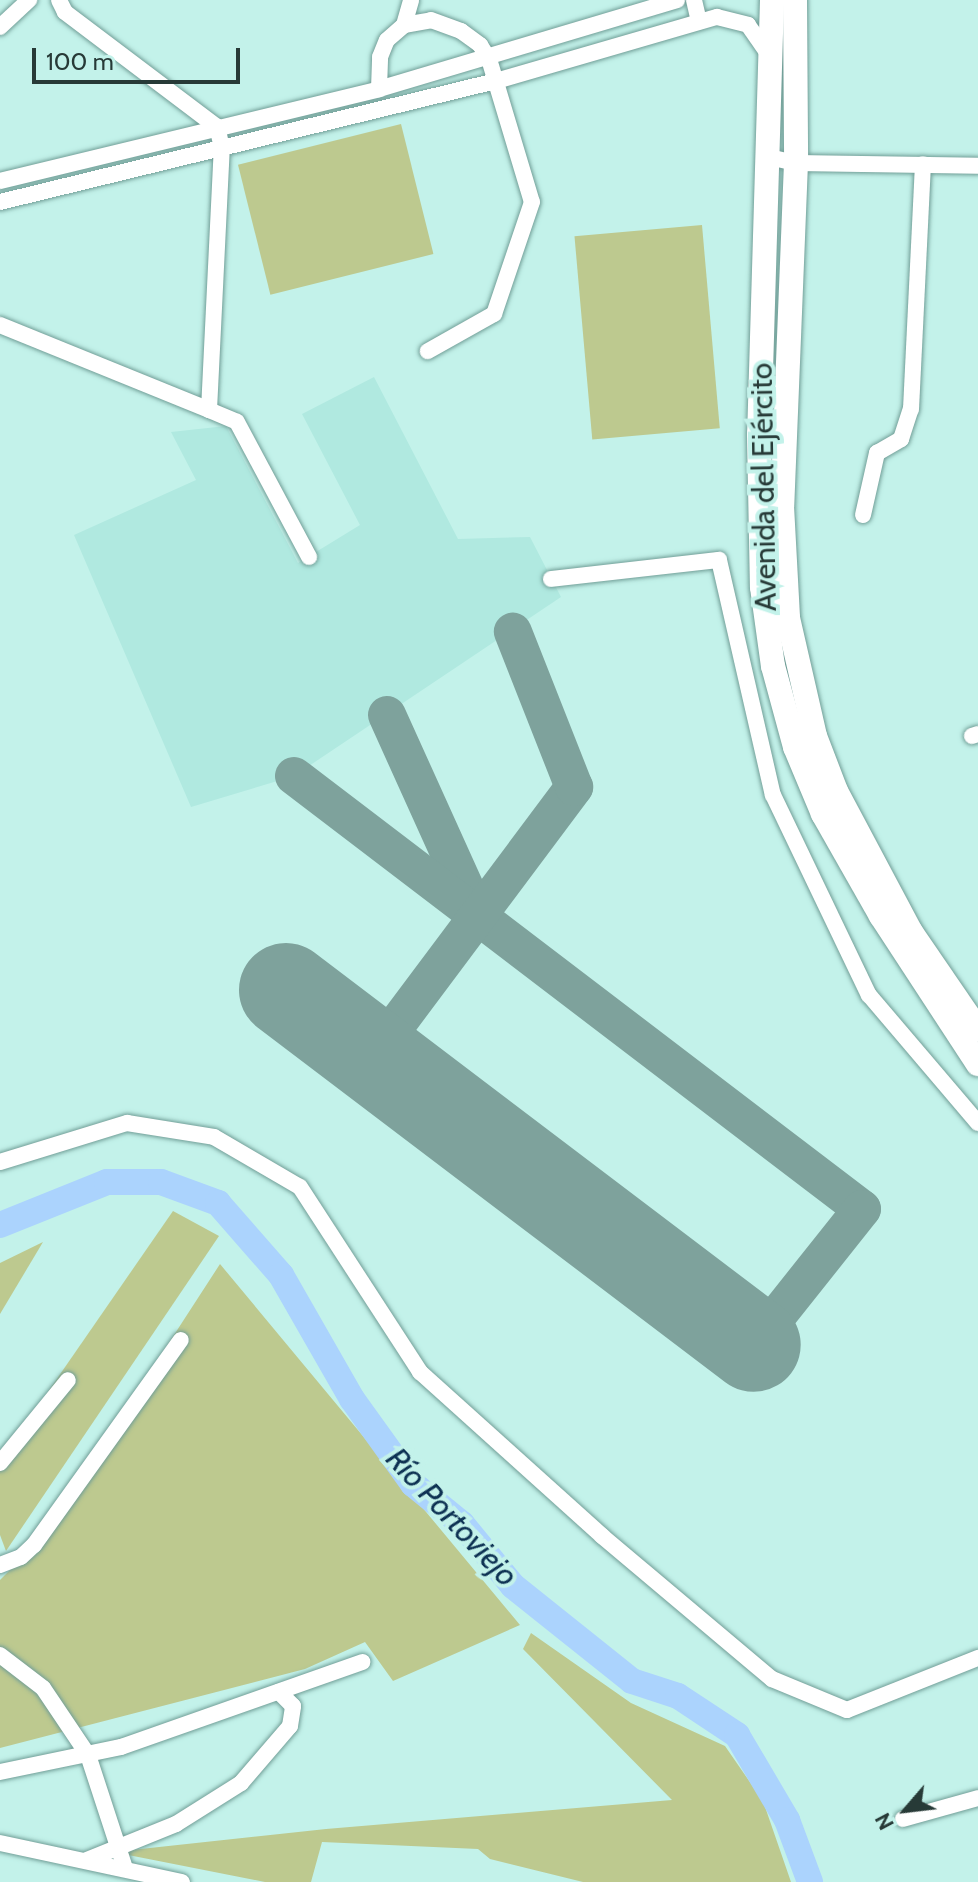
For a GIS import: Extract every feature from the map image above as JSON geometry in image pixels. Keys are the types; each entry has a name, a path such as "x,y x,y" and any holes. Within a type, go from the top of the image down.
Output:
{"main road":[{"name":"Avenida del Ejército","path":"772,0 759,463 762,587 773,666 795,747 823,814 858,877 948,1003"},
{"name":"Avenida del Ejército","path":"795,0 796,163 782,506 787,605 796,663 815,736 836,791 978,1064"},
{"path":"948,1003 978,1012"},
{"path":"948,1003 978,1032"}],"street":[{"path":"0,27 29,0"},
{"path":"59,0 65,12 217,127 222,148 209,410"},
{"path":"404,25 411,0"},
{"path":"0,181 379,89 489,59 677,0"},
{"path":"694,0 699,21"},
{"path":"0,202 496,81 717,17 748,25 772,60"},
{"path":"379,89 380,57 387,40 404,25 431,20 461,31 480,45 489,59 532,202 494,314 428,351"},
{"path":"769,157 796,163 978,166"},
{"path":"863,515 877,453 901,439 911,409 923,164"},
{"path":"0,325 237,422 309,557"},
{"path":"551,579 719,560 773,795 869,995 978,1123"},
{"path":"0,1162 127,1123 214,1137 300,1187 420,1372 602,1536 772,1679 847,1710 978,1658"},
{"path":"0,1565 21,1557 34,1545 181,1340"},
{"path":"0,1463 68,1380"},
{"path":"0,1655 43,1688 88,1755 125,1868"},
{"path":"0,1772 88,1755 363,1662"},
{"path":"87,1860 176,1824 255,1771 283,1737 294,1715 289,1699 279,1692"},
{"path":"903,1819 978,1798"},
{"path":"0,1843 182,1882"}],"shaded area":[{"path":"374,377 458,539 530,537 561,597 294,776 191,807 74,535 196,480 171,432 226,426 298,563 360,525 302,414"}],"green space":[{"path":"401,124 433,254 270,295 238,165"},
{"path":"702,225 720,428 592,439 574,236"},
{"path":"173,1211 219,1236 6,1551 0,1535 0,1461"},
{"path":"43,1242 0,1314 0,1263"},
{"path":"220,1264 520,1625 393,1681 365,1642 305,1669 0,1748 0,1580 43,1537"},
{"path":"531,1633 631,1703 725,1746 763,1801 791,1882 583,1882 490,1859 478,1849 322,1842 311,1882 265,1882 113,1852 326,1829 672,1800 523,1649"}],"waterway":[{"name":"Río Portoviejo","path":"0,1225 107,1182 161,1182 218,1203 281,1275 352,1399 413,1484 462,1524 513,1586 632,1681 678,1696 737,1735 787,1820 810,1882"}],"taxiway":[{"path":"373,1056 574,787 513,632"},
{"path":"387,715 477,914"},
{"path":"294,776 862,1209 754,1345"}],"runway":[{"path":"286,990 754,1345"}]}
